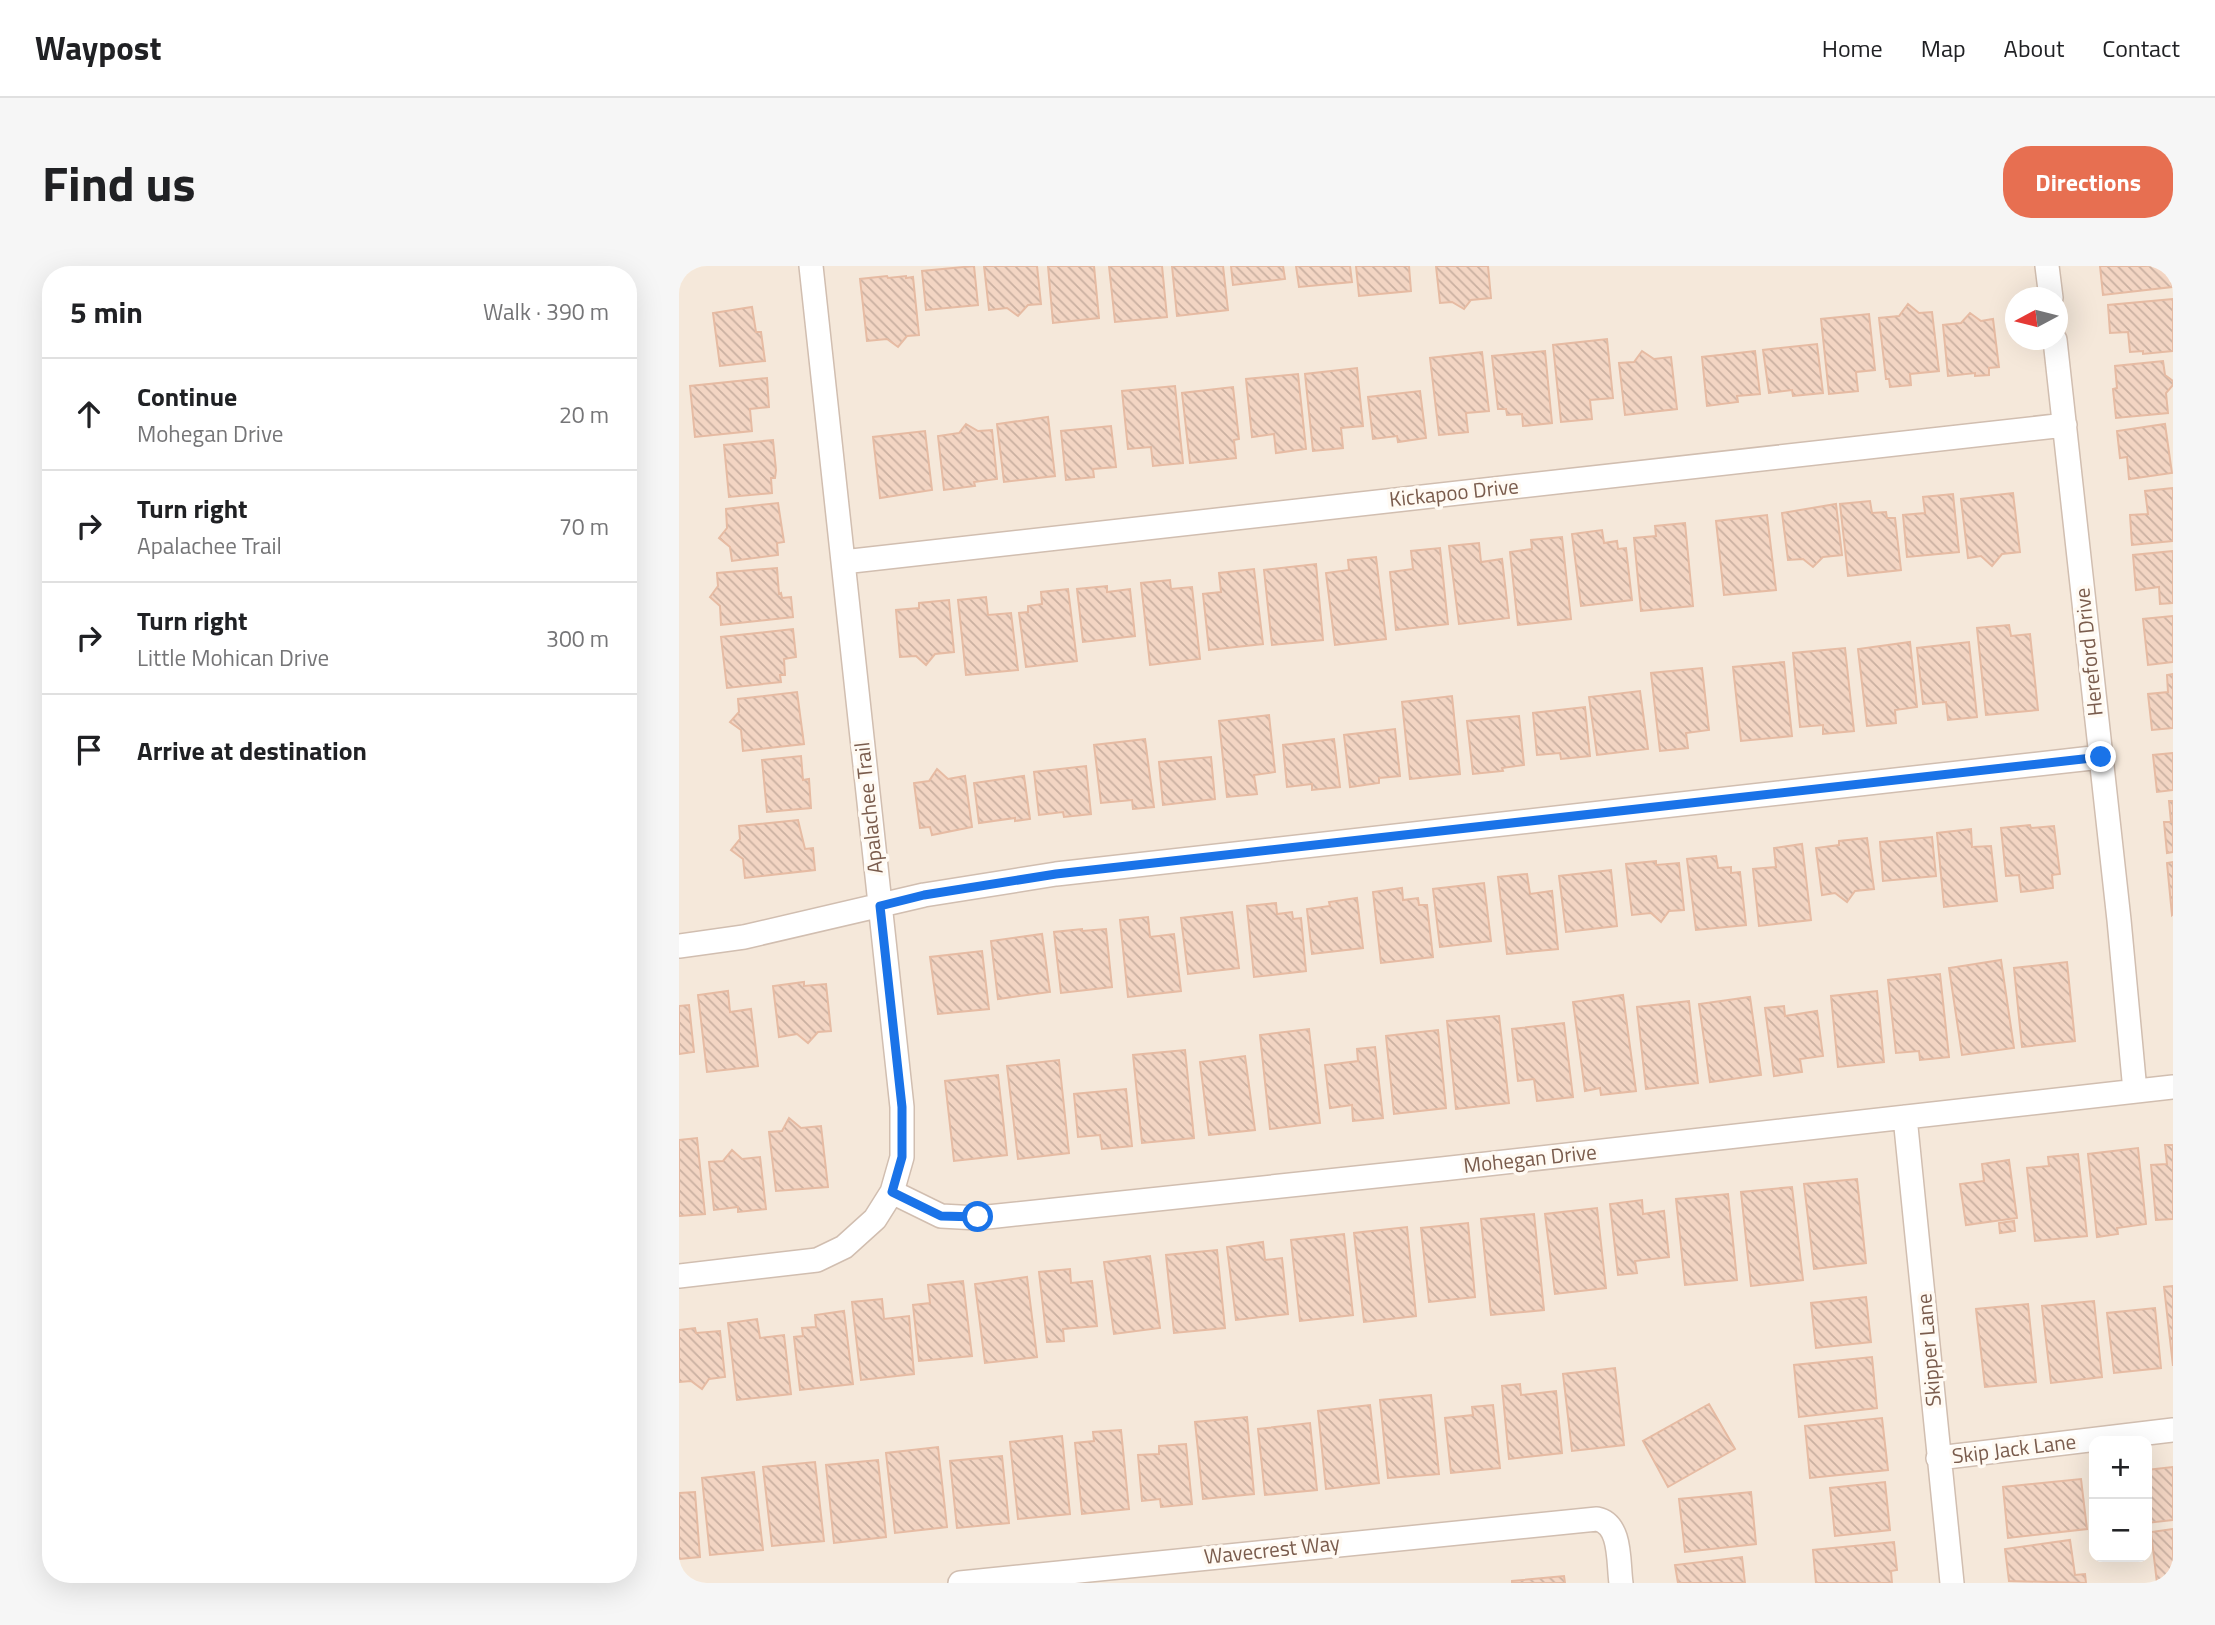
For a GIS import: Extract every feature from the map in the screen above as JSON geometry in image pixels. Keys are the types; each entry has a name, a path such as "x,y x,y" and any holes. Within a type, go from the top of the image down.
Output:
{"street":[{"name":"Apalachee Trail","path":"679,1276 817,1260 844,1247 875,1219 892,1192 902,1157 902,1107 811,266"},
{"path":"2047,266 2050,287"},
{"name":"Hereford Drive","path":"2056,350 2134,1091"},
{"name":"Kickapoo Drive","path":"843,562 2065,425"},
{"path":"679,946 744,937 924,895 1056,874 2101,757"},
{"name":"Mohegan Drive","path":"892,1192 941,1216 978,1217 1443,1169 2173,1087"},
{"name":"Skipper Lane","path":"1905,1117 1952,1583"},
{"name":"Skip Jack Lane","path":"1938,1458 2173,1430"},
{"name":"Wavecrest Way","path":"960,1583 1584,1519 1604,1520 1611,1526 1616,1536 1621,1583"}],"shaded area":[{"path":"679,266 2173,266 2173,1583 679,1583"}],"building":[{"path":"974,266 978,305 926,310 922,271"},
{"path":"984,266 1037,266 1041,304 1028,305 1018,316 1007,308 989,310"},
{"path":"1048,266 1094,266 1099,318 1053,323"},
{"path":"1109,266 1162,266 1167,317 1115,322"},
{"path":"1172,266 1223,266 1228,310 1177,316"},
{"path":"1231,266 1283,266 1285,279 1233,285"},
{"path":"1296,266 1350,266 1352,282 1299,287"},
{"path":"1356,266 1409,266 1411,291 1359,296"},
{"path":"1436,266 1488,266 1491,298 1471,300 1464,309 1452,302 1440,303"},
{"path":"2100,266 2170,266 2172,287 2103,295"},
{"path":"913,277 919,335 907,336 898,347 887,339 867,341 860,279"},
{"path":"2173,299 2173,351 2143,354 2143,351 2130,352 2128,332 2110,333 2108,305"},
{"path":"1908,304 1919,313 1932,312 1939,371 1910,374 1911,385 1890,387 1889,379 1886,379 1879,318 1899,316"},
{"path":"752,307 756,332 761,332 765,361 720,366 713,313"},
{"path":"1970,313 1981,321 1993,319 1999,367 1989,368 1989,375 1975,376 1975,373 1948,376 1943,325 1961,323"},
{"path":"1869,314 1875,370 1856,372 1858,391 1829,394 1821,319"},
{"path":"1607,339 1613,398 1590,400 1592,419 1561,422 1553,345"},
{"path":"1817,344 1823,393 1793,396 1792,390 1769,393 1763,350"},
{"path":"1545,351 1552,423 1523,426 1522,414 1507,415 1506,409 1498,409 1492,356"},
{"path":"1642,351 1654,359 1671,357 1677,409 1625,415 1619,363 1634,362"},
{"path":"1755,351 1760,394 1737,396 1738,402 1707,406 1702,357"},
{"path":"1482,352 1489,411 1466,413 1468,432 1439,435 1430,358"},
{"path":"2163,361 2165,375 2173,381 2166,393 2168,413 2116,418 2113,389 2117,388 2115,366"},
{"path":"1357,368 1363,426 1341,428 1343,448 1313,451 1305,374"},
{"path":"1298,374 1306,449 1276,453 1274,434 1252,437 1246,379"},
{"path":"767,378 769,407 750,409 752,431 695,437 690,386"},
{"path":"1175,386 1183,463 1153,466 1151,447 1128,449 1122,391"},
{"path":"1233,387 1239,439 1234,440 1236,458 1190,463 1182,393"},
{"path":"1420,391 1426,438 1398,442 1397,436 1373,439 1368,397"},
{"path":"1048,417 1055,476 1004,482 997,424"},
{"path":"966,424 978,431 992,430 997,479 974,482 975,486 944,490 938,436 959,433"},
{"path":"2165,424 2172,473 2129,479 2127,457 2120,458 2117,431"},
{"path":"1111,426 1116,467 1093,469 1094,477 1066,480 1061,431"},
{"path":"925,431 932,490 880,498 873,437"},
{"path":"773,440 776,470 775,478 771,478 772,493 729,497 724,445"},
{"path":"2173,488 2173,541 2132,545 2130,515 2148,514 2145,491"},
{"path":"2013,493 2020,552 2002,554 1992,566 1981,556 1968,558 1961,499"},
{"path":"1953,494 1959,552 1907,557 1903,515 1925,513 1923,497"},
{"path":"1870,501 1872,513 1886,512 1887,518 1895,518 1901,570 1848,576 1840,504"},
{"path":"778,503 784,542 777,543 778,555 732,561 730,547 719,538 727,528 726,509"},
{"path":"1836,504 1842,555 1823,557 1813,567 1803,559 1788,560 1782,513"},
{"path":"1767,515 1776,590 1724,595 1716,521"},
{"path":"1685,523 1693,606 1641,611 1634,538 1656,536 1655,526"},
{"path":"1602,530 1604,543 1617,541 1618,549 1626,548 1632,600 1581,606 1572,534"},
{"path":"1562,537 1571,619 1518,625 1510,552 1532,549 1531,540"},
{"path":"1479,543 1481,562 1502,559 1509,618 1459,624 1449,546"},
{"path":"1440,548 1448,624 1396,630 1390,572 1413,569 1411,551"},
{"path":"2173,551 2173,603 2160,604 2159,587 2136,590 2133,555"},
{"path":"1376,557 1386,639 1335,645 1326,573 1349,570 1348,560"},
{"path":"1316,564 1323,640 1272,645 1264,570"},
{"path":"777,568 779,594 781,593 782,598 791,597 793,617 721,625 720,606 710,597 718,586 717,573"},
{"path":"1254,569 1263,644 1209,650 1203,594 1221,592 1219,573"},
{"path":"1170,580 1171,589 1192,587 1200,659 1150,665 1141,583"},
{"path":"1107,586 1107,592 1130,589 1135,636 1083,642 1077,589"},
{"path":"1068,589 1077,661 1026,667 1019,613 1028,612 1028,606 1042,604 1041,592"},
{"path":"986,597 988,615 1011,613 1018,670 966,675 958,600"},
{"path":"949,600 954,652 935,654 926,665 916,656 900,657 896,610 919,608 919,603"},
{"path":"2173,616 2173,662 2148,665 2143,619"},
{"path":"2009,625 2011,636 2030,634 2038,710 1986,715 1977,628"},
{"path":"793,629 796,657 784,659 785,675 780,675 781,682 727,688 721,637"},
{"path":"1910,642 1917,707 1895,710 1896,723 1867,726 1858,649"},
{"path":"1969,642 1977,717 1948,720 1946,702 1923,704 1917,648"},
{"path":"1845,648 1854,731 1823,734 1823,725 1800,727 1793,653"},
{"path":"1784,662 1792,736 1741,741 1733,667"},
{"path":"1702,668 1709,730 1686,733 1688,748 1660,751 1651,673"},
{"path":"2173,674 2173,728 2152,730 2148,694 2168,692 2167,675"},
{"path":"1640,691 1648,749 1597,755 1589,697"},
{"path":"797,692 804,744 743,751 741,730 730,722 739,712 738,699"},
{"path":"1452,696 1460,774 1410,779 1402,702"},
{"path":"1585,707 1590,756 1561,759 1560,753 1537,755 1533,713"},
{"path":"1269,715 1275,772 1254,775 1257,794 1227,797 1219,721"},
{"path":"1519,716 1524,765 1502,768 1503,771 1473,774 1467,721"},
{"path":"1395,729 1400,776 1379,778 1379,783 1350,787 1344,735"},
{"path":"1145,739 1154,807 1133,809 1132,800 1101,803 1094,745"},
{"path":"1334,739 1340,787 1312,790 1312,784 1287,787 1283,745"},
{"path":"2173,753 2173,790 2157,792 2153,755"},
{"path":"801,756 803,780 809,779 811,808 767,812 762,760"},
{"path":"1211,757 1215,799 1163,805 1159,762"},
{"path":"1086,766 1091,814 1064,817 1063,812 1039,815 1034,772"},
{"path":"937,769 948,779 965,776 972,827 932,835 930,827 920,828 914,783 929,781"},
{"path":"1024,776 1030,819 1015,821 1015,818 979,823 974,783"},
{"path":"2169,801 2173,801 2173,852 2167,853 2164,822 2171,822"},
{"path":"798,820 805,849 813,848 815,870 745,878 743,859 731,850 740,839 739,826"},
{"path":"2030,825 2031,828 2054,826 2060,874 2052,875 2053,888 2021,892 2019,875 2006,876 2001,828"},
{"path":"1971,829 1972,847 1991,846 1997,901 1944,907 1937,833"},
{"path":"1932,837 1936,876 1883,881 1880,842"},
{"path":"1867,838 1874,889 1855,891 1847,902 1835,893 1822,895 1816,848 1839,845 1839,841"},
{"path":"1802,844 1811,920 1759,926 1753,869 1776,867 1774,848"},
{"path":"1716,856 1718,868 1731,867 1731,873 1740,872 1746,925 1696,930 1687,859"},
{"path":"1656,861 1656,865 1679,863 1684,910 1669,911 1661,922 1651,913 1632,915 1626,864"},
{"path":"2173,862 2173,914 2172,915 2167,863"},
{"path":"1611,870 1617,926 1566,932 1559,876"},
{"path":"1527,874 1530,894 1552,891 1558,949 1507,954 1498,877"},
{"path":"1484,883 1491,941 1440,947 1433,889"},
{"path":"1402,888 1403,900 1418,898 1419,905 1427,905 1433,957 1381,963 1373,892"},
{"path":"1357,898 1363,948 1312,954 1307,909 1330,906 1329,902"},
{"path":"1276,903 1277,914 1292,912 1293,919 1301,918 1306,971 1254,977 1247,906"},
{"path":"1232,912 1239,968 1188,974 1181,918"},
{"path":"1148,917 1150,937 1174,934 1181,991 1128,997 1120,920"},
{"path":"1106,929 1112,987 1061,993 1054,932"},
{"path":"1042,934 1050,992 998,999 991,941"},
{"path":"982,951 989,1009 938,1014 930,957"},
{"path":"2001,960 2014,1048 1962,1055 1949,968"},
{"path":"2067,962 2075,1041 2022,1047 2014,968"},
{"path":"1940,974 1949,1057 1920,1060 1919,1051 1896,1053 1888,980"},
{"path":"804,982 804,986 826,984 831,1031 818,1032 808,1043 797,1034 779,1037 773,986"},
{"path":"728,991 730,1012 751,1009 758,1066 707,1072 698,995"},
{"path":"1877,991 1884,1062 1838,1067 1831,996"},
{"path":"1623,995 1636,1091 1601,1095 1600,1088 1585,1091 1573,1002"},
{"path":"1750,997 1761,1075 1710,1082 1699,1004"},
{"path":"1689,1001 1698,1083 1646,1089 1637,1007"},
{"path":"689,1005 694,1052 679,1054 679,1006"},
{"path":"1784,1006 1785,1016 1817,1011 1823,1056 1800,1059 1802,1072 1774,1076 1765,1008"},
{"path":"1499,1016 1509,1103 1456,1109 1447,1021"},
{"path":"1564,1023 1573,1097 1537,1101 1534,1079 1518,1081 1512,1029"},
{"path":"1309,1029 1320,1123 1270,1129 1260,1035"},
{"path":"1438,1030 1446,1108 1394,1114 1386,1036"},
{"path":"1375,1047 1383,1118 1353,1121 1352,1105 1330,1108 1325,1065 1358,1061 1357,1049"},
{"path":"1185,1050 1194,1138 1142,1143 1133,1055"},
{"path":"1245,1056 1255,1130 1209,1135 1200,1062"},
{"path":"1059,1060 1069,1153 1018,1159 1007,1066"},
{"path":"998,1075 1007,1155 954,1161 945,1081"},
{"path":"1126,1089 1132,1146 1102,1149 1100,1135 1078,1137 1074,1094"},
{"path":"789,1118 801,1128 821,1126 828,1187 776,1191 769,1132 782,1131"},
{"path":"697,1138 705,1214 679,1216 679,1140"},
{"path":"2165,1145 2173,1145 2173,1219 2156,1220 2151,1165 2167,1164"},
{"path":"2138,1148 2146,1224 2117,1228 2118,1234 2097,1237 2088,1154"},
{"path":"732,1150 742,1159 760,1157 766,1209 738,1212 738,1207 714,1210 709,1162 723,1161"},
{"path":"2078,1154 2087,1236 2035,1241 2027,1168 2049,1166 2048,1157"},
{"path":"2009,1160 2017,1218 1966,1225 1960,1184 1984,1181 1982,1164"},
{"path":"1857,1179 1866,1263 1814,1269 1804,1184"},
{"path":"1792,1187 1803,1280 1751,1286 1741,1192"},
{"path":"1728,1194 1737,1280 1685,1285 1676,1199"},
{"path":"1642,1200 1643,1214 1664,1211 1669,1257 1635,1261 1637,1273 1618,1275 1610,1204"},
{"path":"1597,1208 1606,1288 1555,1294 1545,1214"},
{"path":"1534,1214 1544,1310 1491,1315 1481,1219"},
{"path":"2014,1221 2015,1231 2000,1233 1999,1223"},
{"path":"1468,1223 1475,1297 1429,1302 1421,1228"},
{"path":"1407,1227 1416,1316 1364,1322 1354,1233"},
{"path":"1344,1234 1353,1315 1300,1321 1291,1240"},
{"path":"1263,1242 1265,1260 1282,1258 1288,1314 1236,1320 1227,1247"},
{"path":"1217,1250 1225,1328 1174,1333 1166,1255"},
{"path":"1150,1256 1160,1328 1114,1334 1104,1262"},
{"path":"1070,1269 1071,1283 1092,1281 1097,1326 1063,1329 1064,1341 1047,1342 1039,1272"},
{"path":"1027,1277 1037,1357 985,1363 975,1284"},
{"path":"963,1281 972,1356 919,1361 913,1305 930,1303 928,1285"},
{"path":"2173,1286 2173,1366 2164,1287"},
{"path":"1866,1297 1871,1342 1816,1348 1811,1303"},
{"path":"882,1299 884,1319 909,1316 914,1374 861,1380 852,1302"},
{"path":"2094,1301 2102,1377 2051,1383 2042,1306"},
{"path":"2028,1304 2036,1382 1985,1387 1976,1309"},
{"path":"2155,1308 2161,1368 2114,1373 2107,1313"},
{"path":"844,1311 853,1384 800,1390 794,1337 803,1336 802,1328 816,1327 815,1315"},
{"path":"757,1319 760,1338 784,1335 791,1394 737,1400 728,1323"},
{"path":"695,1328 696,1333 720,1331 725,1377 709,1379 702,1389 691,1381 679,1382 679,1330"},
{"path":"1872,1357 1877,1408 1799,1417 1794,1365"},
{"path":"1615,1368 1624,1445 1572,1451 1563,1374"},
{"path":"1520,1384 1521,1395 1556,1391 1562,1453 1509,1459 1502,1386"},
{"path":"1431,1395 1439,1474 1388,1478 1380,1400"},
{"path":"1709,1404 1735,1449 1668,1487 1643,1441"},
{"path":"1370,1405 1379,1483 1326,1489 1318,1411"},
{"path":"1493,1405 1500,1468 1451,1473 1445,1418 1473,1415 1472,1407"},
{"path":"1247,1417 1254,1494 1203,1499 1195,1422"},
{"path":"1882,1418 1888,1470 1810,1478 1805,1426"},
{"path":"1310,1423 1317,1490 1265,1495 1258,1429"},
{"path":"1121,1430 1129,1509 1082,1514 1075,1443 1094,1441 1093,1432"},
{"path":"1062,1436 1070,1514 1018,1519 1010,1442"},
{"path":"1186,1444 1192,1504 1161,1507 1160,1499 1142,1501 1138,1455 1159,1454 1159,1446"},
{"path":"938,1447 947,1527 895,1533 886,1453"},
{"path":"1002,1456 1009,1523 957,1528 950,1461"},
{"path":"878,1460 886,1537 834,1543 826,1465"},
{"path":"815,1462 824,1541 772,1546 763,1467"},
{"path":"2173,1467 2173,1520 2152,1522 2152,1469"},
{"path":"754,1472 763,1550 710,1555 702,1478"},
{"path":"2081,1479 2087,1529 2008,1538 2003,1487"},
{"path":"1885,1482 1890,1530 1835,1536 1830,1488"},
{"path":"695,1492 700,1557 679,1559 679,1493"},
{"path":"1751,1492 1756,1544 1685,1552 1679,1499"},
{"path":"2173,1529 2173,1583 2157,1583 2152,1532"},
{"path":"2070,1540 2075,1575 2085,1574 2086,1583 2009,1581 2005,1549"},
{"path":"1894,1542 1897,1570 1891,1571 1892,1583 1816,1583 1813,1550"},
{"path":"1742,1557 1745,1583 1678,1583 1675,1565"},
{"path":"1564,1576 1565,1583 1512,1583 1512,1581"}],"route":[{"path":"978,1217 941,1216 892,1192 902,1157 902,1107 880,906 924,895 1056,874 2101,757"}]}
